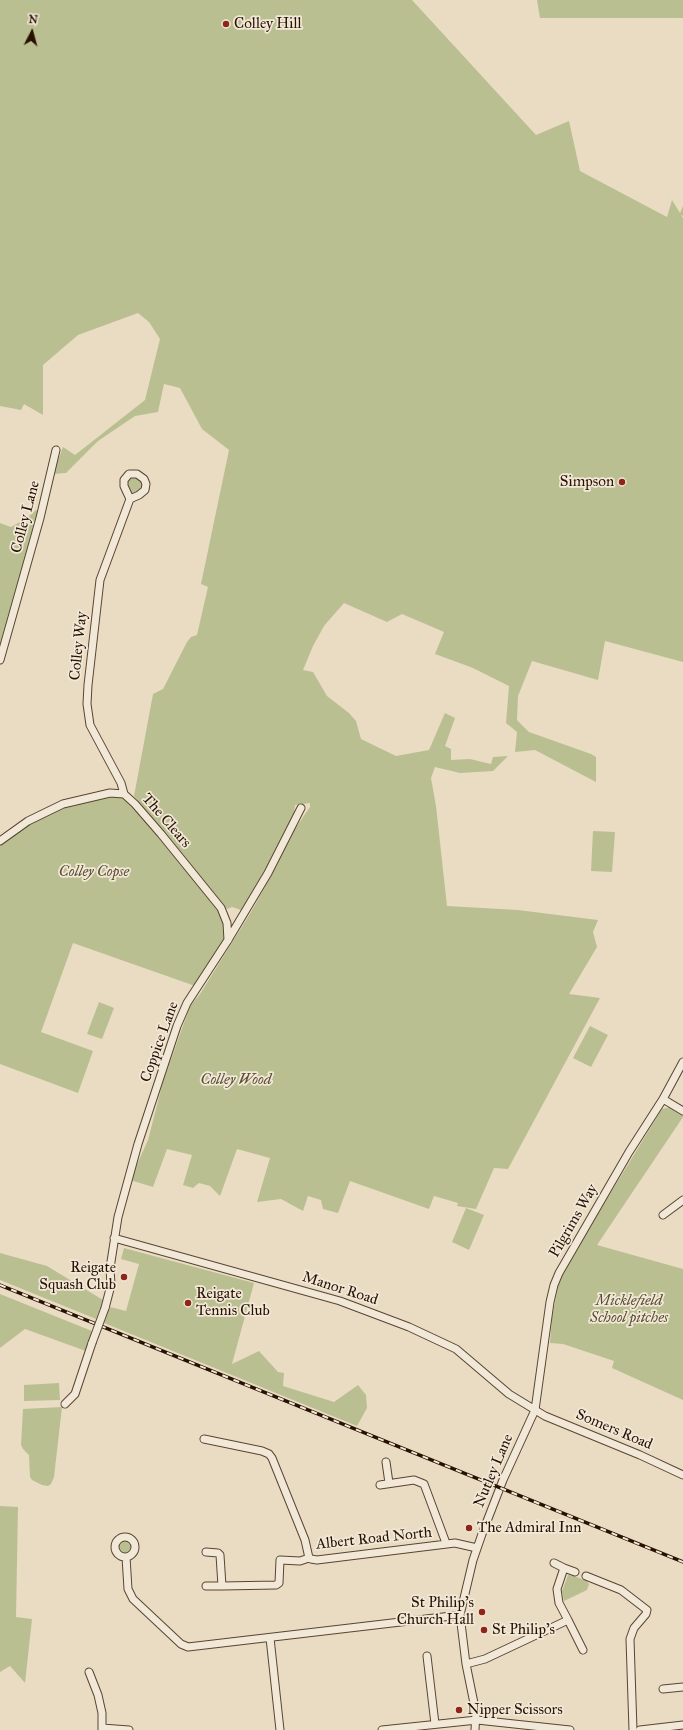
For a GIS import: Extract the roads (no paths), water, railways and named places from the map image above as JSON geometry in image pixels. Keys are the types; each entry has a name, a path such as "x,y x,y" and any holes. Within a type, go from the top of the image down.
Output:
{"street":[{"name":"Colley Lane","path":"0,660 40,518 56,450"},
{"name":"Colley Way","path":"124,794 121,782 90,725 87,704 100,580 130,499"},
{"name":"The Clears","path":"0,841 28,821 63,804 110,793 124,794 135,804 161,834 221,908 227,923 228,940"},
{"name":"Coppice Lane","path":"65,1404 75,1394 105,1308 111,1285 110,1268 118,1217 138,1144 177,1026 187,1003 228,940 268,873 301,808"},
{"name":"Pilgrims Way","path":"536,1410 550,1302 559,1273 629,1152 663,1099 683,1062"},
{"path":"663,1099 683,1111"},
{"path":"662,1216 683,1200"},
{"name":"Manor Road","path":"114,1238 340,1301 409,1327 456,1349 495,1383 536,1410"},
{"name":"Somers Road","path":"536,1410 545,1416 683,1475"},
{"name":"Nutley Lane","path":"476,1725 474,1698 466,1664 460,1615 477,1548 503,1480 536,1410"},
{"name":"Albert Road North","path":"204,1440 262,1451 269,1454 272,1458 305,1540 309,1558 317,1560 460,1543 477,1548"},
{"path":"386,1462 389,1483"},
{"path":"380,1485 414,1480 424,1484 446,1544"},
{"path":"206,1552 218,1553 220,1555 222,1586"},
{"path":"126,1557 128,1588 133,1599 181,1644 188,1647 460,1615"},
{"path":"206,1586 276,1585 279,1584 280,1560 300,1561 309,1558"},
{"path":"554,1563 575,1572"},
{"path":"564,1568 558,1582 558,1597 583,1650"},
{"path":"586,1576 621,1590 647,1610 646,1614 634,1628 630,1639 633,1730"},
{"path":"466,1664 485,1659 568,1620"},
{"path":"270,1638 280,1730"},
{"path":"427,1656 435,1724"},
{"path":"89,1672 98,1695 102,1713 102,1729 129,1730"},
{"path":"663,1689 683,1687"},
{"path":"382,1730 414,1728 435,1724 570,1730"},
{"path":"640,1730 683,1725"}],"railway":[{"path":"0,1285 683,1562"}],"place":[{"name":"Colley Hill","path":"226,24"},
{"name":"Simpson","path":"622,482"},
{"name":"Reigate Squash Club","path":"124,1277"},
{"name":"Reigate Tennis Club","path":"188,1303"},
{"name":"The Admiral Inn","path":"469,1528"},
{"name":"St Philip's Church Hall","path":"482,1612"},
{"name":"St Philip's","path":"484,1630"},
{"name":"Nipper Scissors","path":"459,1710"}],"park label":[{"name":"Colley Copse","path":"94,872"},
{"name":"Colley Wood","path":"236,1080"},
{"name":"Micklefield School pitches","path":"629,1310"}]}
